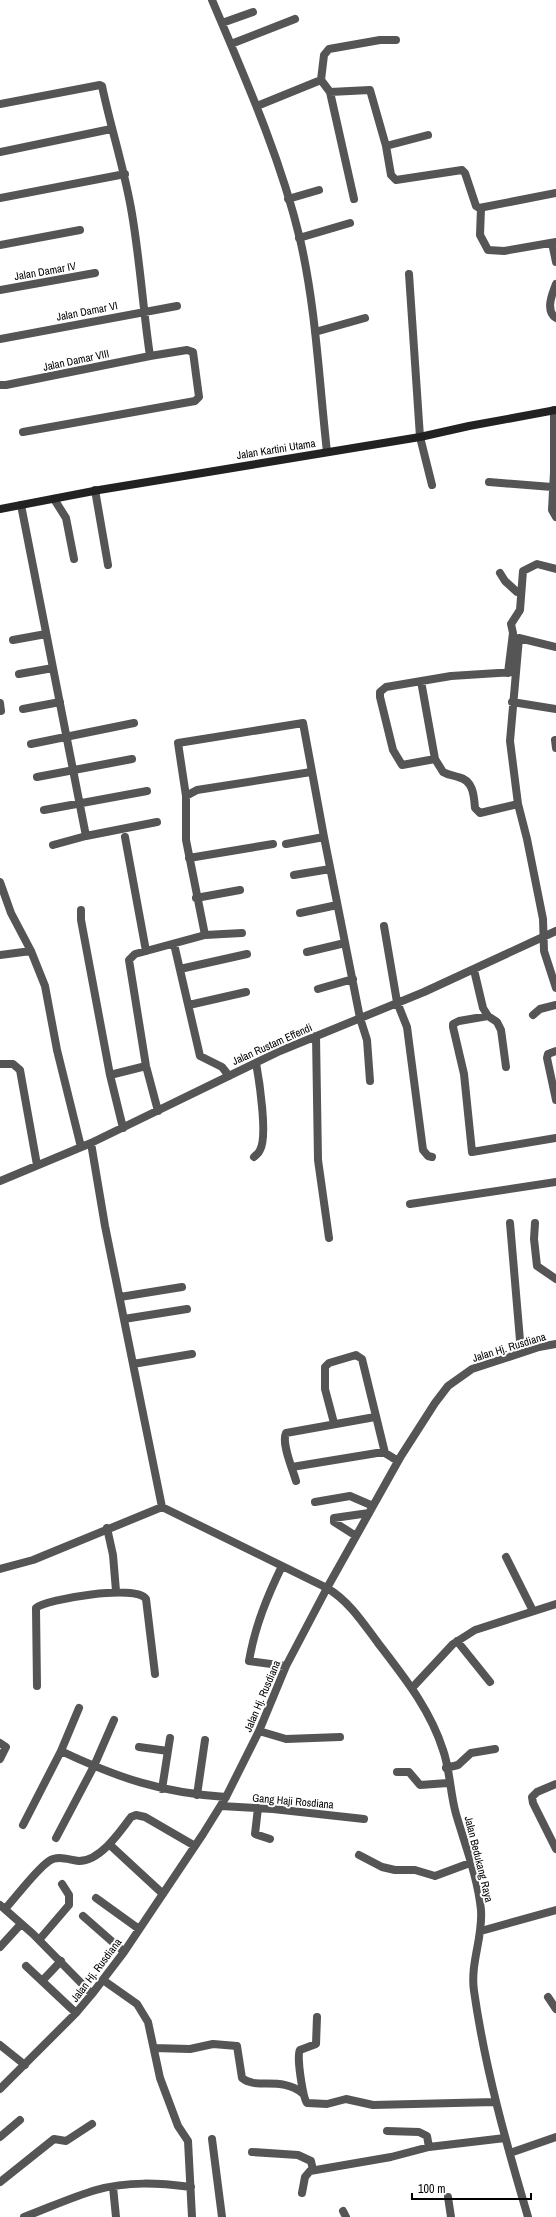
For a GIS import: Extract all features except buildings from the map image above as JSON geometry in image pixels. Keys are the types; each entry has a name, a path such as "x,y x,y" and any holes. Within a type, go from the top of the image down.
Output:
{"street":[{"path":"212,0 273,147 299,238 314,332 327,452"},
{"path":"222,23 252,12"},
{"path":"231,44 295,19"},
{"path":"354,199 330,92 321,80 324,55 327,50 380,40 396,40"},
{"path":"257,106 321,80"},
{"path":"0,104 100,85 102,86 111,129 125,174 132,214 143,312 150,356"},
{"path":"330,92 370,90 386,146 393,178 401,180 462,170 465,173 476,206 481,208 556,193"},
{"path":"0,152 111,129"},
{"path":"386,146 428,135"},
{"path":"0,198 125,174"},
{"path":"288,199 319,190"},
{"path":"481,208 480,235 488,250 504,251 554,242 556,262"},
{"path":"299,238 350,224"},
{"path":"0,245 80,230"},
{"name":"Jalan Damar IV","path":"0,290 95,273"},
{"path":"409,274 420,437 432,485"},
{"path":"556,284 551,295 550,307 552,315 556,318"},
{"name":"Jalan Damar VI","path":"0,339 178,306"},
{"path":"314,332 364,318"},
{"name":"Jalan Damar VIII","path":"3,385 150,356 187,350 192,351 199,397 197,400 171,407 85,420 23,432"},
{"path":"555,410 552,510 556,517"},
{"name":"Jalan Kartini Utama","path":"0,509 95,490 420,437 555,410"},
{"path":"489,482 552,487"},
{"path":"95,490 108,565"},
{"path":"54,499 66,518 74,559"},
{"path":"21,505 86,836"},
{"path":"556,569 537,564 524,571 520,610 510,624 513,633 510,741 518,804 527,838 543,919 544,951 556,988"},
{"path":"500,573 510,587 517,592 521,591"},
{"path":"13,640 46,634"},
{"path":"512,672 519,638 556,647"},
{"path":"19,674 53,668"},
{"path":"435,759 405,766 400,764 393,750 380,692 386,687 451,676 512,672"},
{"path":"421,682 435,759 443,772 462,778 470,784 474,794 475,808 480,813 518,804"},
{"path":"23,709 60,702"},
{"path":"512,702 556,709"},
{"path":"31,744 134,723"},
{"path":"205,935 196,898 184,826 186,796 178,743 303,723 360,1018 367,1040 370,1081"},
{"path":"37,777 132,759"},
{"path":"186,796 197,790 312,772"},
{"path":"44,810 147,791"},
{"path":"54,845 86,836 157,822"},
{"path":"125,837 146,951"},
{"path":"286,844 324,837"},
{"path":"190,858 273,844"},
{"path":"294,875 330,869"},
{"path":"0,882 11,913 31,951 45,986 57,1050 81,1147"},
{"path":"196,898 240,890"},
{"path":"300,913 338,905"},
{"path":"81,910 81,920 110,1074 123,1128"},
{"path":"384,926 397,1002 407,1027 423,1150 428,1156 432,1157"},
{"name":"Jalan Rustam Effendi","path":"0,1181 91,1143 256,1063 316,1036 474,970 556,931"},
{"path":"158,1111 146,1066 129,964 131,957 146,951 205,935 242,932"},
{"path":"307,952 345,943"},
{"path":"174,944 200,1056 222,1067 229,1076"},
{"path":"0,955 31,951"},
{"path":"180,969 247,954"},
{"path":"474,970 483,1008 488,1016 497,1022 501,1030 506,1067"},
{"path":"318,989 353,980"},
{"path":"189,1005 246,992"},
{"path":"533,1015 540,1009 556,1005"},
{"path":"488,1016 455,1022 453,1027 464,1074 472,1152 556,1138"},
{"path":"316,1036 318,1160 329,1238"},
{"path":"556,1051 548,1054 547,1058 556,1100"},
{"path":"254,1157 262,1146 263,1128 260,1082 256,1063"},
{"path":"0,1064 13,1064 20,1070 37,1165"},
{"path":"110,1074 146,1066"},
{"path":"0,1569 33,1560 107,1528 162,1507 105,1226 91,1143"},
{"path":"410,1204 556,1182"},
{"path":"510,1223 522,1352"},
{"path":"535,1223 534,1239 537,1266 556,1279"},
{"path":"120,1297 182,1287"},
{"path":"124,1319 187,1309"},
{"name":"Jalan Hj. Rusdiana","path":"0,2089 76,2014 103,1980 124,1952 221,1806 259,1731 286,1666 327,1588 398,1461 448,1386 472,1369 522,1352 556,1344"},
{"path":"133,1364 192,1354"},
{"path":"334,1423 325,1389 324,1371 329,1363 356,1355 362,1360 385,1453"},
{"path":"296,1481 285,1446 286,1433 334,1423 375,1417"},
{"path":"292,1467 385,1453 398,1461"},
{"path":"315,1502 350,1496 371,1509"},
{"name":"Jalan Bedukang Raya","path":"162,1507 327,1588 349,1606 412,1688 438,1735 444,1753 448,1783 479,1897 481,1931 474,1957 473,1982 495,2102 528,2217"},
{"path":"356,1536 334,1522 334,1518 371,1509"},
{"path":"107,1528 113,1555 116,1591"},
{"path":"506,1557 533,1611"},
{"path":"282,1566 266,1600 254,1635 250,1661 286,1666"},
{"path":"37,1686 36,1608 102,1592 116,1591 141,1595 146,1599 154,1674"},
{"path":"412,1688 457,1641 487,1625 556,1604"},
{"path":"457,1641 490,1682"},
{"path":"23,1825 61,1751 79,1708"},
{"path":"56,1838 94,1766 114,1720"},
{"path":"259,1731 286,1739 340,1737"},
{"path":"162,1789 170,1738"},
{"path":"197,1795 204,1740"},
{"path":"0,1743 6,1747 0,1760"},
{"path":"139,1747 168,1751"},
{"path":"446,1768 458,1765 471,1753 495,1749"},
{"path":"61,1751 118,1777 162,1789 197,1795 226,1797"},
{"path":"397,1772 409,1772 420,1785 448,1783"},
{"path":"556,1784 536,1792 532,1797 533,1803 556,1849"},
{"name":"Gang Haji Rosdiana","path":"221,1806 258,1808 364,1819"},
{"path":"258,1808 255,1834 270,1839"},
{"path":"92,1994 61,1961 2,1907 48,1862 59,1858 85,1860 110,1845 131,1817 136,1815 145,1817 195,1846"},
{"path":"110,1845 163,1894"},
{"path":"359,1855 382,1867 395,1870 415,1870 435,1876 470,1863"},
{"path":"39,1940 69,1905 69,1895 62,1884"},
{"path":"96,1898 139,1929"},
{"path":"481,1931 556,1910"},
{"path":"83,1916 124,1952"},
{"path":"0,1947 21,1924"},
{"path":"42,1981 61,1961"},
{"path":"26,1966 76,2014"},
{"path":"103,1980 137,2004 148,2022 160,2078 173,2116 188,2141 192,2217"},
{"path":"548,1997 556,2009"},
{"path":"317,2017 316,2044 298,2052 302,2093 307,2103 327,2104 346,2099 373,2105 495,2102"},
{"path":"154,2048 190,2049 213,2044 237,2046 242,2078 244,2080 257,2083 287,2084 302,2093"},
{"path":"0,2045 25,2065"},
{"path":"0,2137 20,2120"},
{"path":"0,2182 54,2140 66,2141 92,2124"},
{"path":"387,2131 419,2132 426,2136 429,2147"},
{"path":"510,2153 556,2137"},
{"path":"302,2194 304,2177 306,2173 314,2170 390,2157 429,2147 505,2138"},
{"path":"212,2139 222,2217"},
{"path":"252,2152 303,2156 311,2161 314,2170"},
{"path":"24,2217 42,2214 97,2190 113,2187 148,2183 191,2187"},
{"path":"113,2187 116,2217"},
{"path":"448,2197 451,2217"}]}
